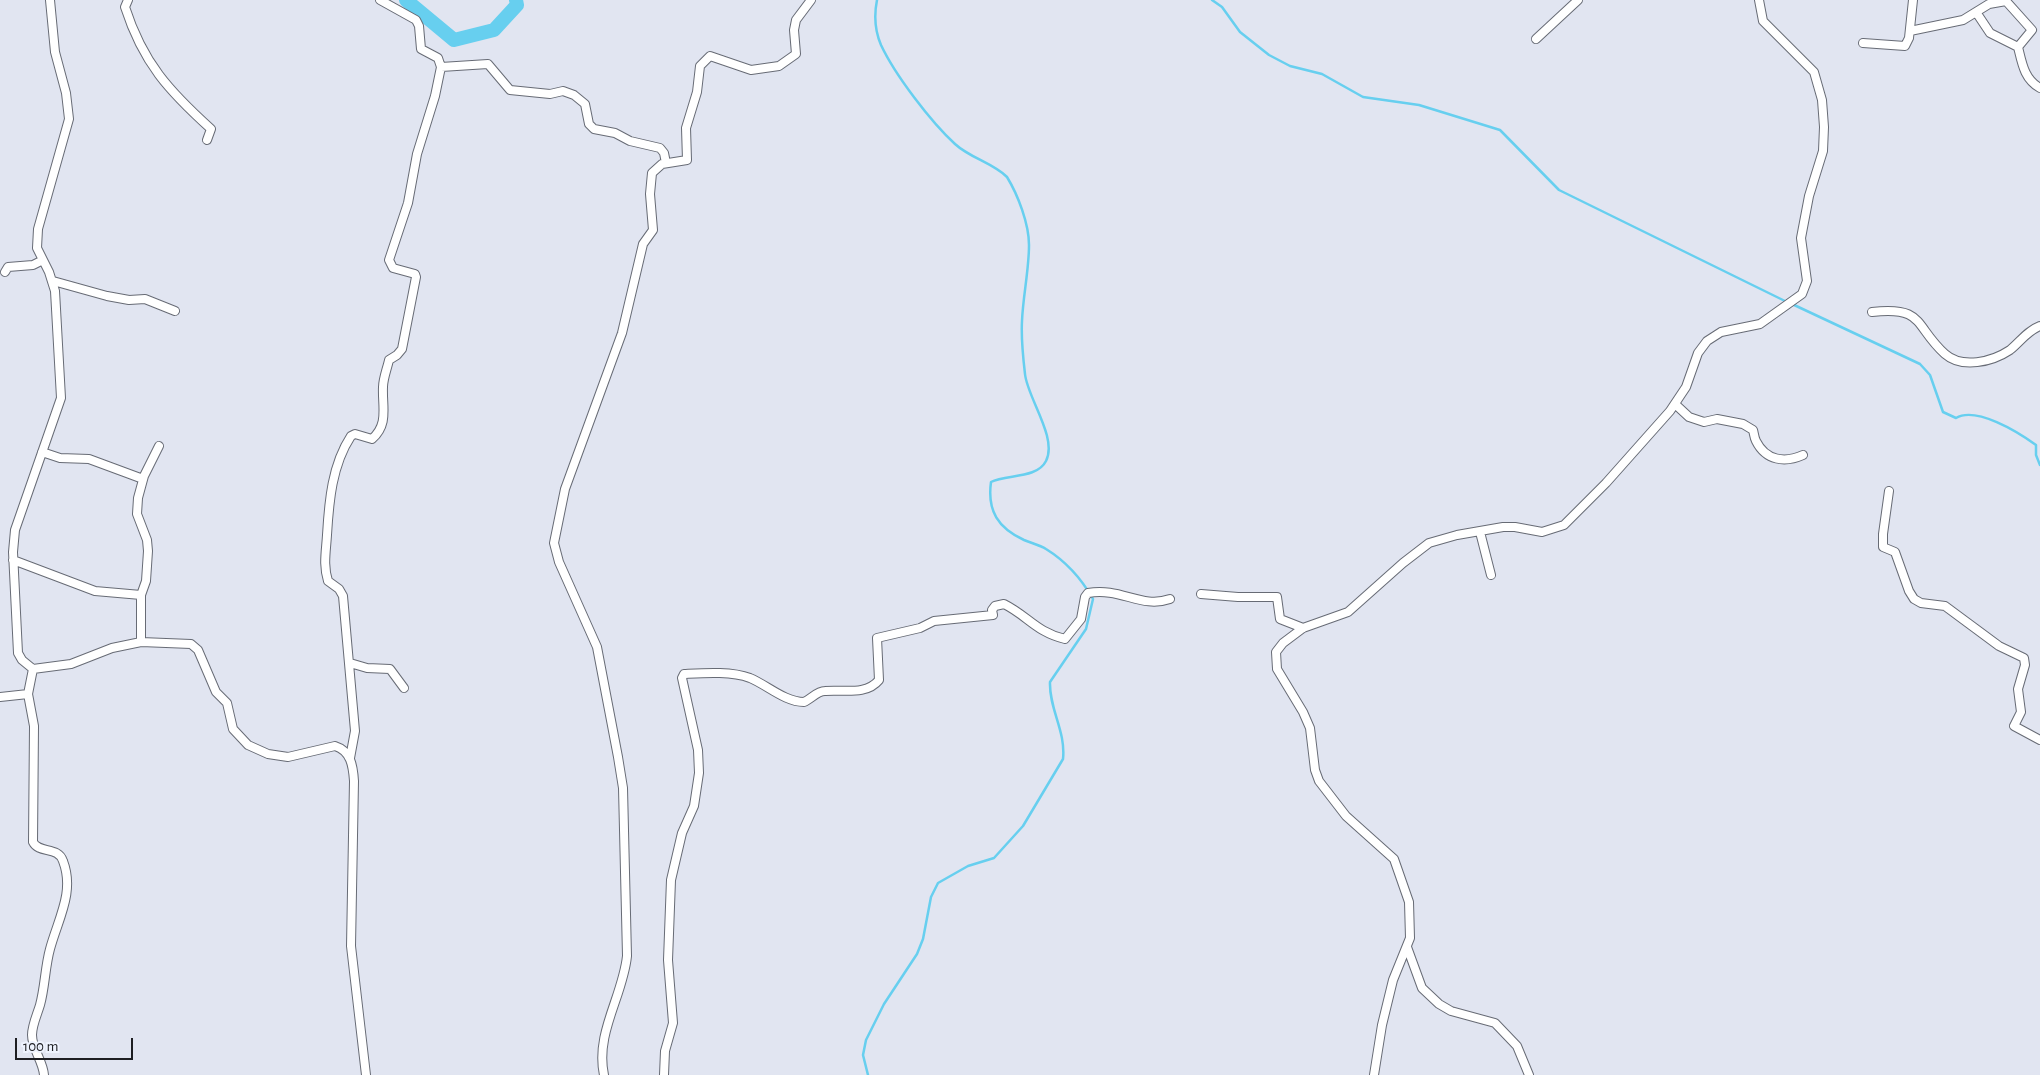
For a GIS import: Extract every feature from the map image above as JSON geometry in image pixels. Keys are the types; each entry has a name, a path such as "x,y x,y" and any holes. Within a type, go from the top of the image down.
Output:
{"street":[{"path":"50,0 54,46 66,93 69,119 38,229 36,245 53,281 61,398 17,522 13,560 18,650 22,660 33,669 71,664 112,648 141,642 191,644 198,650 216,692 227,703 233,729 248,746 268,754 288,757 334,746 342,750 350,758"},
{"path":"128,0 125,5 128,16 146,58 158,75 211,129 207,140"},
{"path":"366,1075 351,946 354,781 350,758 355,731 350,663 346,644 342,592 328,581 324,560 330,493 341,453 351,436 355,434 373,438 382,428 385,407 383,385 389,360 398,355 402,349 416,277 415,274 391,267 389,260 408,203 417,154 435,96 441,67 438,58 421,49 419,28 416,20 380,0"},
{"path":"604,1075 601,1056 612,1006 625,971 627,956 623,788 597,647 559,562 555,538 570,472 622,333 642,248 653,230 650,194 652,173 657,166 687,160 686,128 698,92 701,64 711,56 750,70 780,65 796,54 794,30 796,20 812,0"},
{"path":"1536,39 1578,0"},
{"path":"1374,1075 1383,1018 1393,980 1407,947 1411,932 1410,912 1394,859 1346,816 1323,787 1316,774 1312,737 1306,719 1275,665 1276,657 1280,646 1303,628 1348,612 1403,563 1429,543 1457,535 1512,526 1542,532 1564,525 1606,484 1675,404 1686,388 1698,353 1707,340 1721,332 1760,324 1802,294 1806,284 1801,238 1808,196 1823,151 1823,111 1816,74 1763,21 1759,0"},
{"path":"1863,43 1902,48 1907,44 1913,0"},
{"path":"1910,31 1963,20 1997,1 2008,2 2032,30 2018,47"},
{"path":"1976,12 1990,33 2018,47 2025,74 2032,83 2040,88"},
{"path":"441,67 488,64 510,90 547,94 566,92 585,104 589,124 594,129 615,132 630,141 660,148 664,153 666,163"},
{"path":"5,272 8,267 27,266 43,260"},
{"path":"53,281 107,296 129,300 144,299 175,310"},
{"path":"1872,312 1894,310 1914,316 1945,354 1950,358 1966,363 1995,358 2012,348 2029,331 2040,326"},
{"path":"1675,404 1689,417 1704,422 1717,419 1748,427 1754,431 1755,439 1765,454 1780,460 1789,460 1804,455"},
{"path":"141,642 141,595 146,581 148,551 147,540 137,514 138,498 143,480 159,446"},
{"path":"42,452 60,458 89,460 143,480"},
{"path":"1889,491 1883,547 1894,552 1910,595 1919,602 1945,606 2001,648 2024,658 2025,665 2018,689 2021,712 2015,727 2040,740"},
{"path":"1480,532 1491,575"},
{"path":"13,560 95,591 141,595"},
{"path":"664,1075 665,1051 673,1023 668,960 672,880 680,840 694,806 699,773 698,750 682,678 684,674 716,672 743,676 777,693 804,702 823,691 842,692 874,685 878,680 877,638 920,628 932,621 993,615 992,610 995,606 1004,604 1040,630 1065,639 1081,619 1085,597 1088,593 1108,591 1154,603 1170,600"},
{"path":"1201,594 1238,597 1277,597 1280,619 1303,628"},
{"path":"350,663 367,668 390,669 404,688"},
{"path":"33,669 28,694 34,726 33,842 37,847 53,851 61,856 67,872 68,888 67,899 50,947 40,1004 32,1034 44,1075"},
{"path":"0,697 28,694"},
{"path":"1407,947 1422,988 1439,1004 1451,1011 1495,1023 1516,1046 1529,1075"}],"waterway":[{"path":"406,0 454,40 494,30 517,5 516,0"},
{"path":"868,1075 863,1055 866,1040 884,1004 917,954 923,939 931,897 938,883 968,866 994,858 1023,826 1063,759 1062,739 1050,692 1050,682 1086,629 1093,599 1084,584 1061,559 1044,548 1024,540 1007,530 996,517 991,502 991,482 1036,471 1042,467 1049,452 1045,429 1027,383 1024,368 1022,321 1029,237 1022,210 1007,177 955,144 935,123 904,84 887,57 877,34 877,0"},
{"path":"1212,0 1222,7 1240,32 1269,55 1290,66 1322,74 1363,97 1419,105 1500,130 1559,190 1787,302"},
{"path":"1792,304 1920,364 1930,375 1943,412 1956,418 1964,415 1985,418 2019,434 2036,445 2036,455 2040,465"}]}
